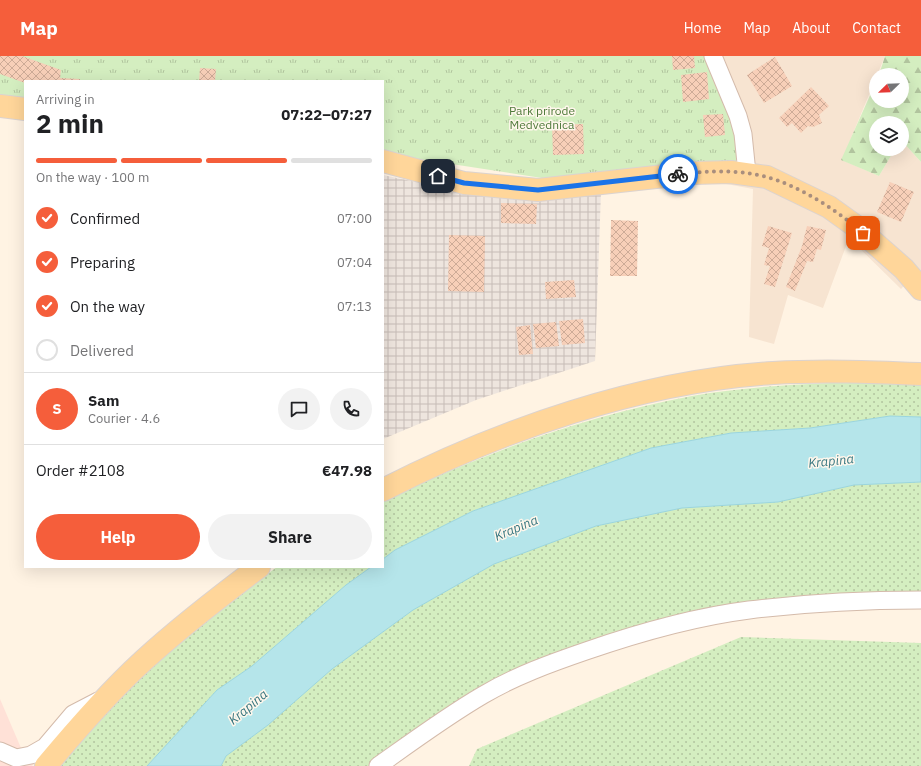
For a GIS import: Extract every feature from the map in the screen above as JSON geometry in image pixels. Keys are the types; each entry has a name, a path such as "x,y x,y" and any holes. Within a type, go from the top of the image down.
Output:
{"main road":[{"path":"0,106 24,109"},
{"path":"384,161 464,183 538,190 692,173 747,173 767,177 829,207 854,225 898,264 921,289"},
{"path":"384,490 474,448 576,411 646,392 704,381 773,373 839,371 921,374"},
{"path":"46,766 107,696 142,662 174,633 258,568"}],"street":[{"path":"713,56 738,116 743,134 747,173"},
{"path":"378,766 425,732 484,694 549,663 615,641 680,624 748,610 868,600 921,600"},
{"path":"0,751 16,758 31,755 45,746 73,714 107,696"}],"shaded area":[{"path":"660,56 885,56 880,68 869,68 869,95 842,160 879,176 891,156 909,156 909,149 921,162 921,271 919,270 901,289 849,238 823,308 788,295 774,344 749,337 753,189 721,183 680,186"},
{"path":"384,175 440,187 601,192 595,361 476,400 384,439"},
{"path":"0,699 21,748 39,757 32,766 0,766"}],"green space":[{"name":"Park prirode Medvednica","path":"0,56 708,56 735,126 739,163 714,162 542,178 419,159 384,150 384,80 24,80 24,110 0,107"},
{"path":"885,56 921,56 921,162 909,149 909,116 869,116 869,156 891,156 879,176 841,160 869,98 869,108 909,108 909,68 881,68"},
{"path":"876,381 921,383 921,417 890,416 810,428 731,433 651,448 473,511 395,550 384,558 384,501 496,452 572,426 651,404 738,389"},
{"path":"921,482 921,596 788,601 570,652 374,766 221,766 226,756 268,725 332,669 413,610 494,564 596,526 682,508 778,502 854,485"},
{"path":"276,568 370,568 346,585 252,666 217,690 147,766 57,766 124,693 152,665 179,641"},
{"path":"741,637 921,643 921,766 469,766 477,749"}],"water":[{"name":"Krapina","path":"890,416 921,417 921,482 854,485 778,502 682,508 596,526 494,564 413,610 332,669 268,725 226,756 221,766 147,766 217,690 252,666 346,585 370,568 384,568 384,558 395,550 473,511 651,448 731,433 810,428"}],"building":[{"path":"0,56 22,56 61,70 60,78 80,80 24,80 24,83 0,74"},
{"path":"672,56 694,56 695,68 673,70"},
{"path":"775,57 792,86 764,103 747,75"},
{"path":"200,68 216,69 215,80 199,80"},
{"path":"707,72 709,99 683,102 681,75"},
{"path":"811,87 829,106 819,115 822,123 813,127 808,126 801,133 792,123 787,127 779,118"},
{"path":"723,114 725,135 705,137 703,115"},
{"path":"583,124 584,154 553,155 552,125"},
{"path":"890,182 914,192 901,222 877,212"},
{"path":"501,203 537,204 536,224 501,223"},
{"path":"611,220 638,221 637,276 610,276"},
{"path":"768,226 792,233 775,287 764,284 770,266 764,265 769,248 762,246"},
{"path":"807,226 826,230 821,250 817,249 813,262 807,261 795,291 786,287 802,246"},
{"path":"449,235 485,236 484,292 448,291"},
{"path":"574,280 576,297 546,299 545,282"},
{"path":"583,319 585,343 562,345 559,321"},
{"path":"556,322 559,346 536,348 533,324"},
{"path":"530,325 533,354 519,355 516,327"}],"way so far":[{"path":"678,174 731,172 747,173 767,177 807,195 829,207 863,233"}],"route":[{"path":"438,176 464,183 538,190 678,174"}]}
